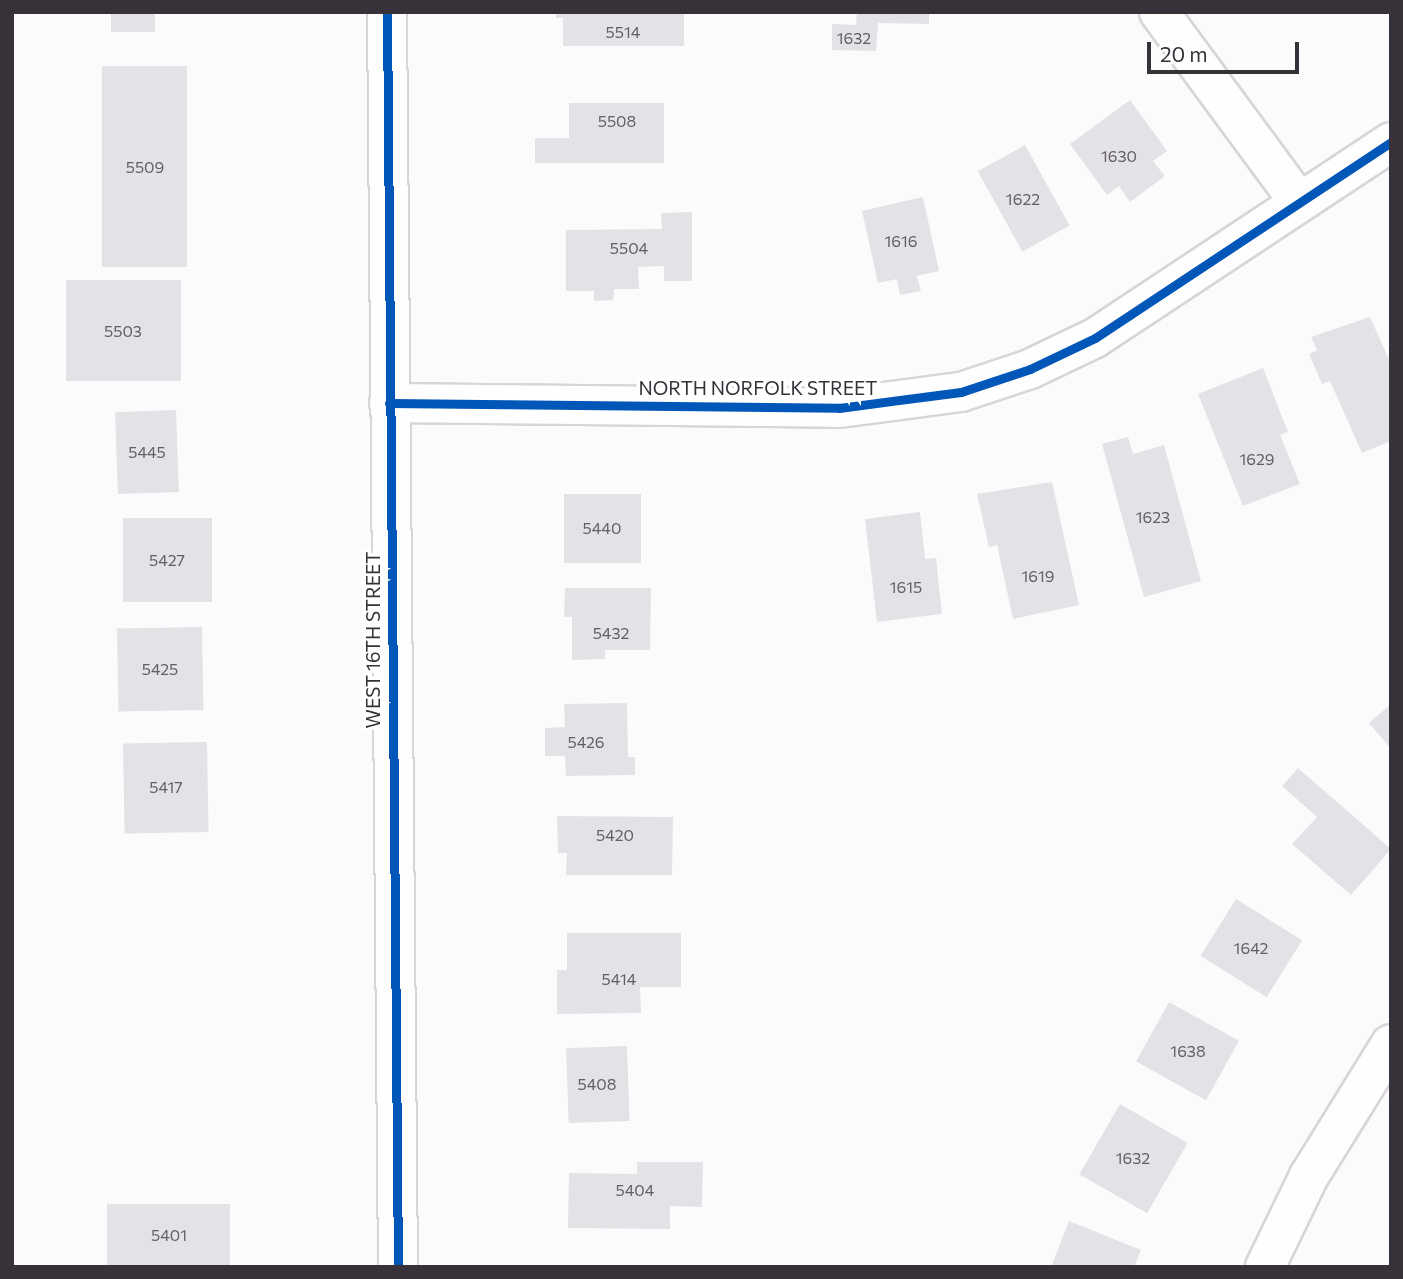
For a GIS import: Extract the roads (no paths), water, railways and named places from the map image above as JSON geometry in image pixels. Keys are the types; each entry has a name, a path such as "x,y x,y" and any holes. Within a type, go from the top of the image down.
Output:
{"street":[{"name":"WEST 16TH STREET","path":"387,12 398,1267"},
{"path":"1159,12 1300,202"},
{"name":"NORTH NORFOLK STREET","path":"389,403 816,409 937,397 1030,369 1095,338 1391,142"},
{"path":"1265,1267 1314,1166 1391,1044"}]}
